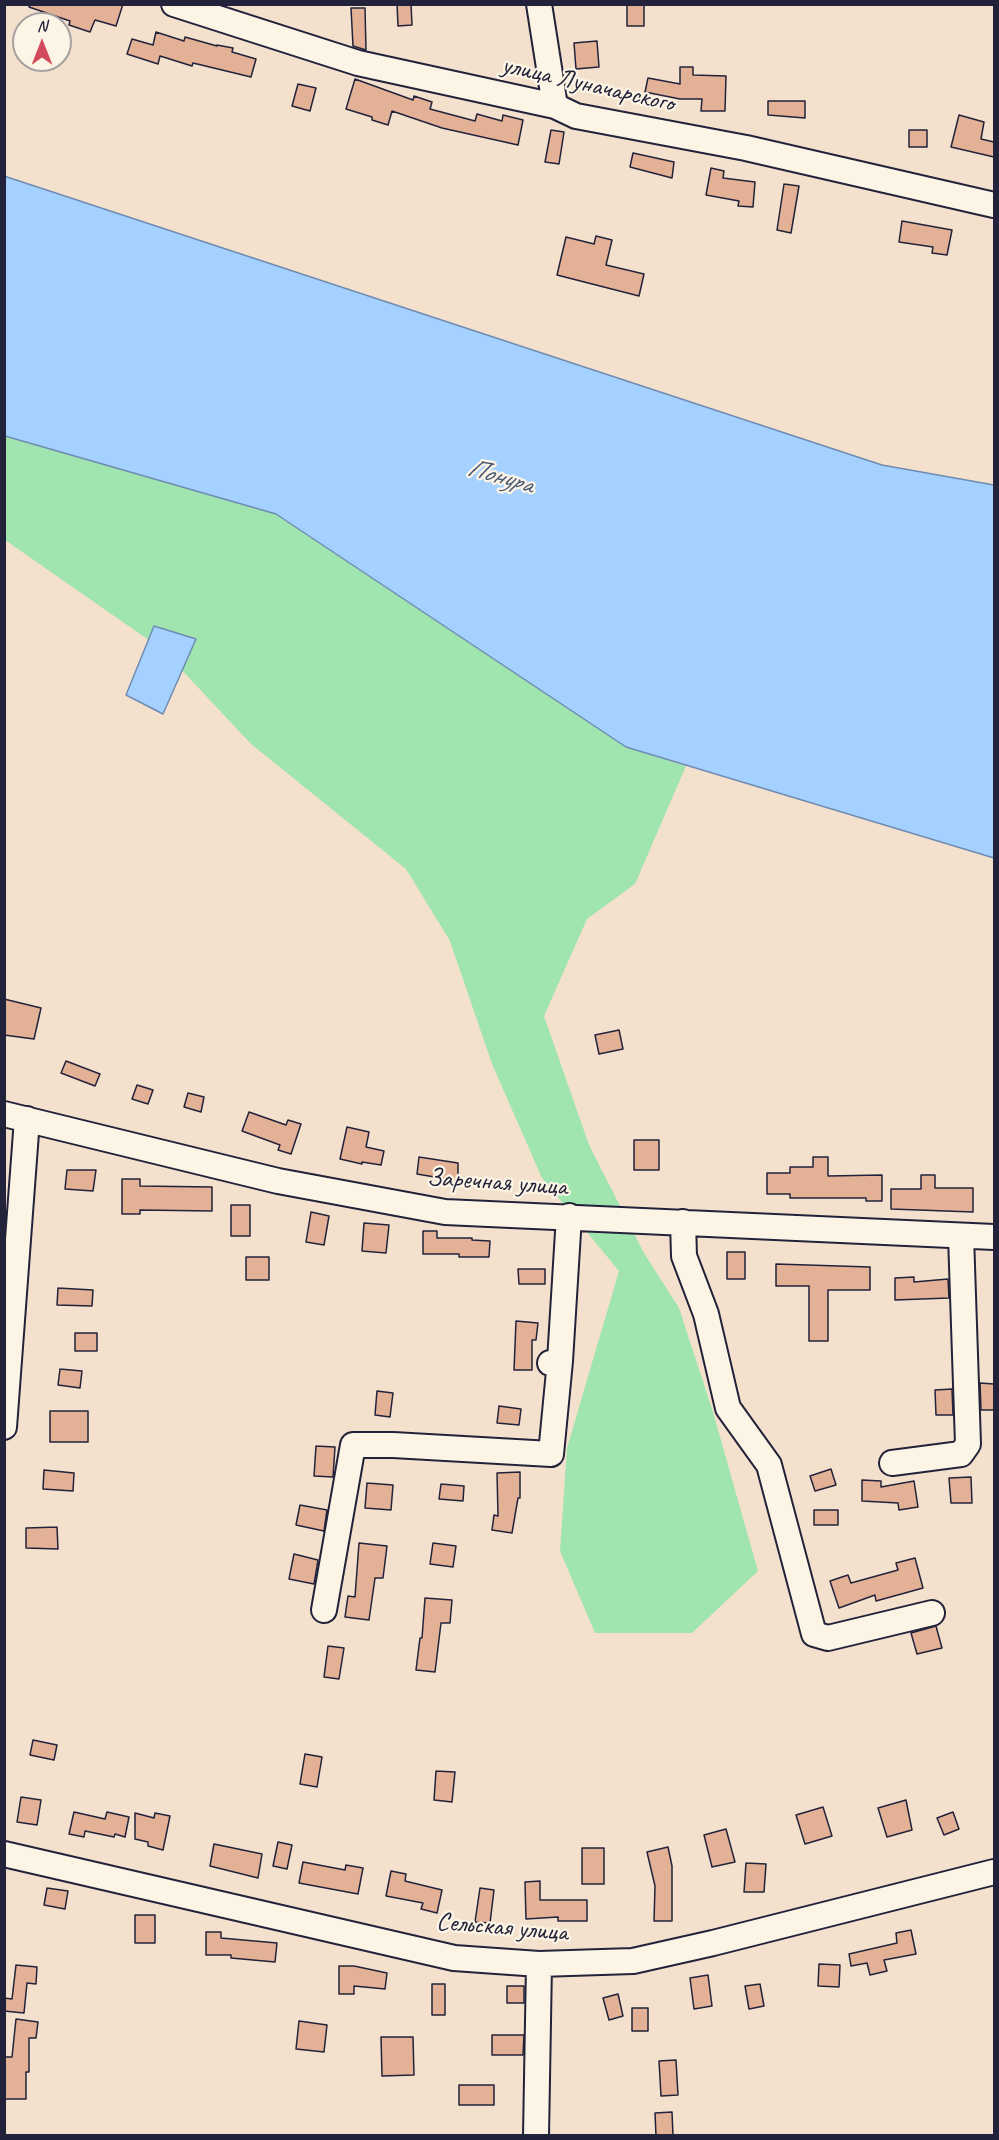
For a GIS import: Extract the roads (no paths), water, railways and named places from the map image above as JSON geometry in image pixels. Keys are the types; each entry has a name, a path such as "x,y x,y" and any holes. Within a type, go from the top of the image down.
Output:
{"street":[{"name":"улица Луначарского","path":"174,4 358,63 555,106 576,116 746,148 994,205"},
{"path":"539,4 555,106"},
{"path":"4,1427 16,1117"},
{"name":"Заречная улица","path":"16,1117 278,1181 445,1212 994,1237"},
{"path":"324,1610 353,1445 393,1445 551,1454 555,1362 568,1216"},
{"path":"683,1222 684,1256 706,1314 728,1408 769,1466 814,1634 828,1638 932,1613"},
{"path":"892,1463 961,1454 969,1444 962,1236"},
{"name":"Сельская улица","path":"4,1854 454,1958 539,1964 633,1960 713,1943 994,1872"},
{"path":"536,2136 539,1964"}],"water":[{"name":"Понура","path":"4,176 882,465 994,485 994,858 626,747 276,514 5,436"},
{"path":"154,626 196,639 163,714 126,695"}]}
